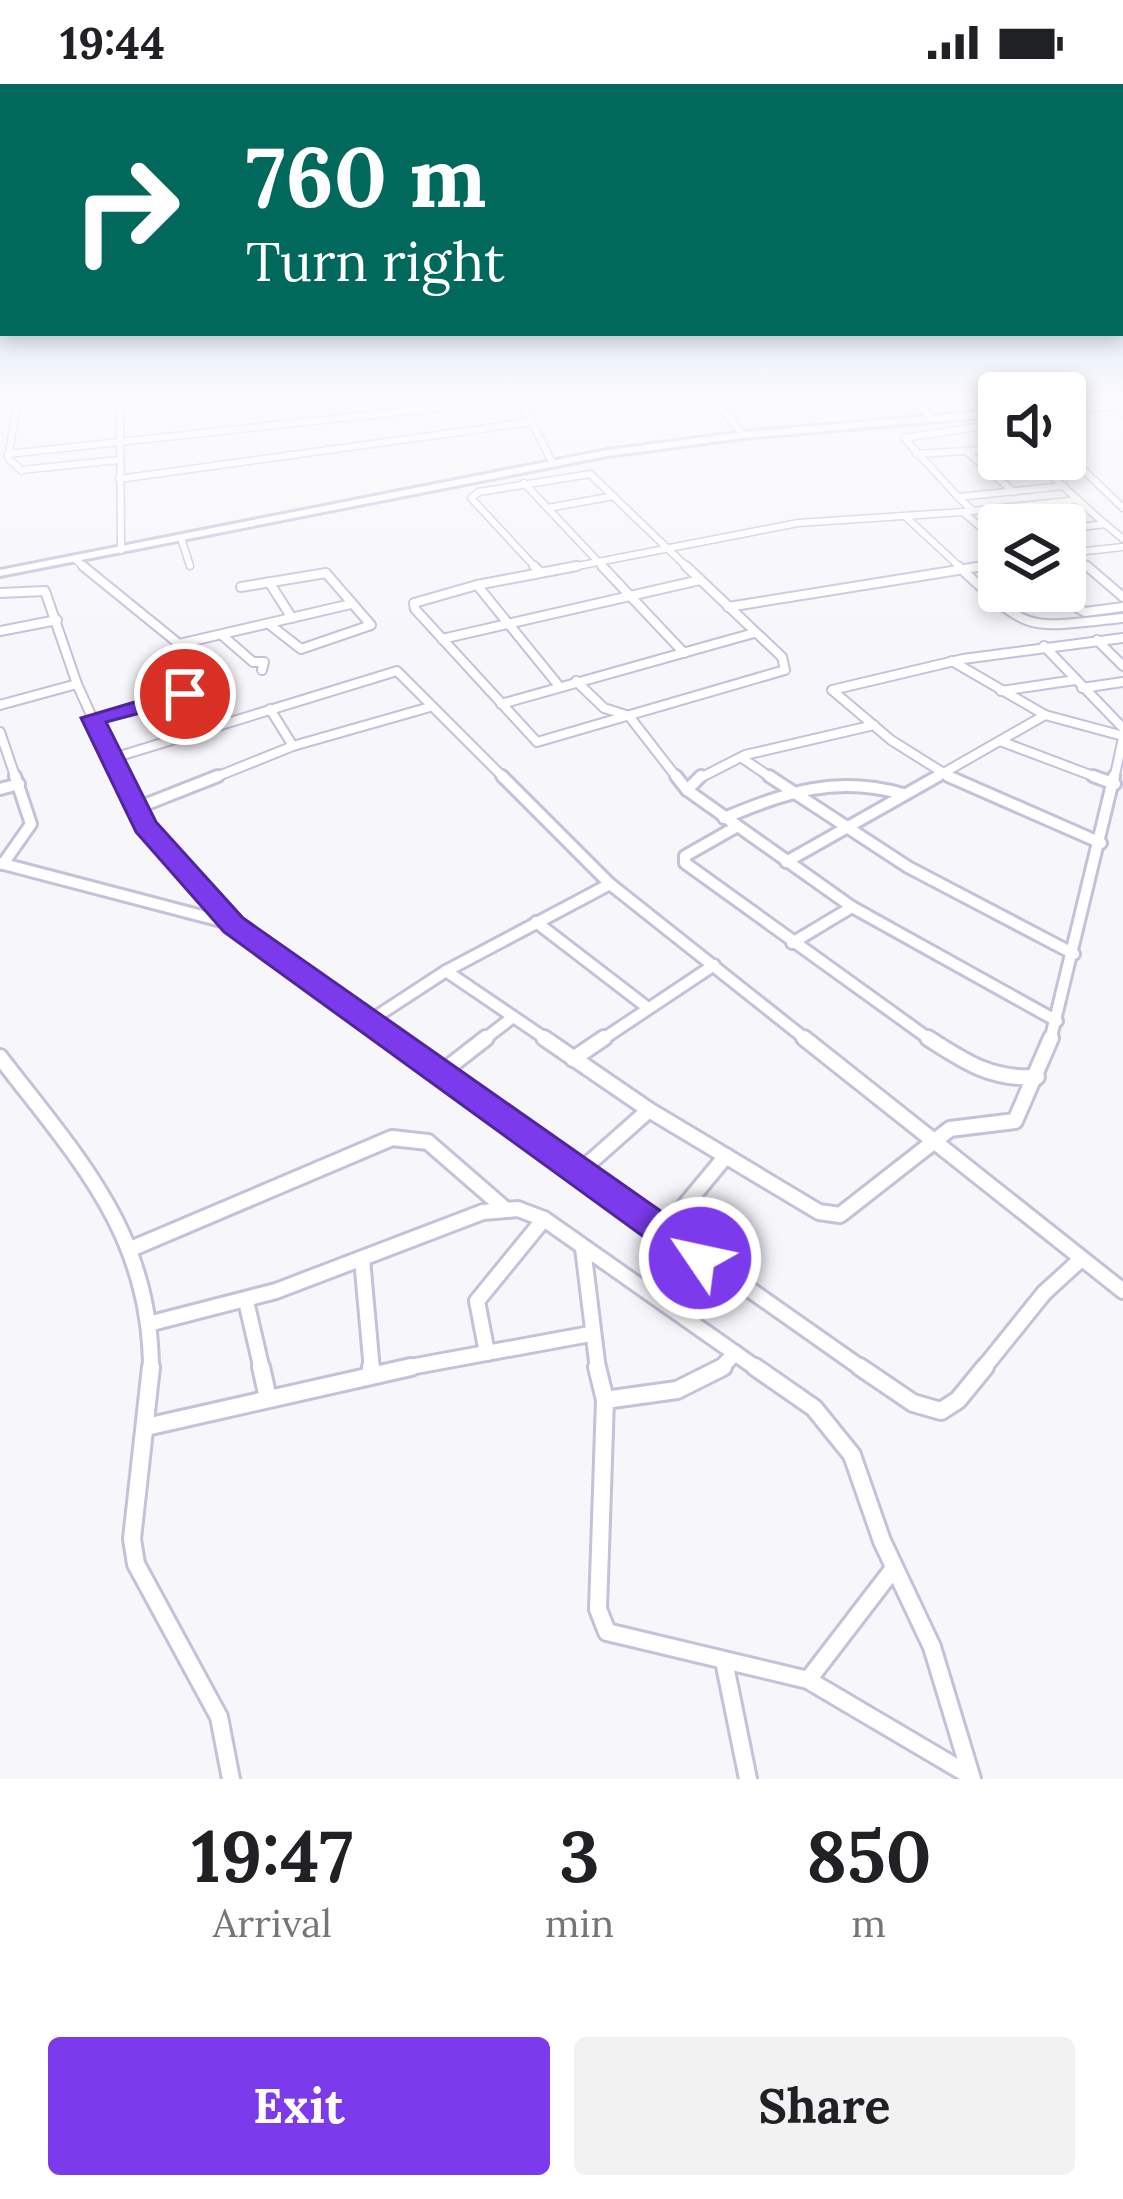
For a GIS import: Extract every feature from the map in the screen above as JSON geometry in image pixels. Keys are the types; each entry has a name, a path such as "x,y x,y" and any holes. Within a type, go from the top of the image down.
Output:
{"main road":[{"path":"0,573 482,478"}],"street":[{"path":"121,550 119,479 126,478"},
{"path":"540,572 471,498 554,478"},
{"path":"591,478 614,496 668,548 754,633 782,657 786,667 781,673 537,742 414,603 540,572 668,548 825,520 978,511"},
{"path":"940,478 978,521"},
{"path":"997,478 1027,504"},
{"path":"1092,478 1123,508"},
{"path":"1057,480 1123,543"},
{"path":"524,483 684,653"},
{"path":"958,496 1064,486"},
{"path":"548,508 614,496"},
{"path":"1045,504 1078,500"},
{"path":"907,518 1027,624 1123,618"},
{"path":"1086,526 1105,524"},
{"path":"181,538 190,566"},
{"path":"1086,548 1123,543"},
{"path":"75,559 170,642 223,636 351,604"},
{"path":"728,607 978,565"},
{"path":"1086,566 1123,597"},
{"path":"242,587 326,573 370,627 307,649 297,648 269,624"},
{"path":"442,639 700,580"},
{"path":"1106,581 1123,580"},
{"path":"269,582 292,618"},
{"path":"477,585 559,686"},
{"path":"0,593 45,590 77,684 134,809 234,925 662,1232 930,1411 958,1400 1043,1293 1079,1261"},
{"path":"1086,612 1123,607"},
{"path":"0,631 57,620"},
{"path":"501,704 754,633"},
{"path":"223,636 253,662"},
{"path":"1102,844 1015,810 944,772 874,724 833,688 952,661 1123,638"},
{"path":"1097,640 1123,666"},
{"path":"1044,646 1123,734"},
{"path":"952,661 1046,716 1123,734"},
{"path":"110,759 393,671 404,675 430,707 610,884 1123,1292"},
{"path":"577,681 604,708 629,716 687,790 736,827 852,907 1058,1021"},
{"path":"998,692 1123,682"},
{"path":"0,705 77,684"},
{"path":"93,718 194,693 228,721"},
{"path":"134,809 293,746 430,707"},
{"path":"270,709 293,746"},
{"path":"786,862 1046,716"},
{"path":"687,790 699,778 792,739 874,724"},
{"path":"0,732 31,824 2,864 184,907 234,925"},
{"path":"446,971 649,1110 819,1211 840,1215 934,1141 964,1124 1015,1121 1058,1021 1102,844 1123,734"},
{"path":"1000,741 1114,784"},
{"path":"742,758 845,827 981,908 1073,954"},
{"path":"724,818 791,791 846,779 903,794"},
{"path":"0,789 19,784"},
{"path":"1109,813 1123,817"},
{"path":"736,827 685,856 685,863 973,1068 1007,1079 1037,1077"},
{"path":"370,1020 446,971 610,884"},
{"path":"792,943 852,907"},
{"path":"536,922 648,1008"},
{"path":"573,1059 714,965"},
{"path":"441,1072 513,1018"},
{"path":"0,1057 88,1175 133,1249 148,1324 146,1427 132,1539 136,1564 219,1718 231,1779"},
{"path":"578,1173 649,1110"},
{"path":"133,1249 392,1138 428,1142 504,1208 544,1220 814,1408 840,1434 945,1682 971,1777"},
{"path":"662,1232 727,1156"},
{"path":"148,1324 246,1301 504,1208"},
{"path":"487,1353 477,1301 544,1220"},
{"path":"583,1248 590,1334 605,1400 598,1609 602,1625 616,1639 808,1680 971,1777"},
{"path":"362,1259 371,1374"},
{"path":"246,1301 268,1398"},
{"path":"146,1427 371,1374 590,1334"},
{"path":"605,1400 695,1387 710,1381 735,1353"},
{"path":"808,1680 894,1568"},
{"path":"724,1661 748,1779"}],"route":[{"path":"185,694 93,718 121,785 145,826 234,925 700,1258"}]}
